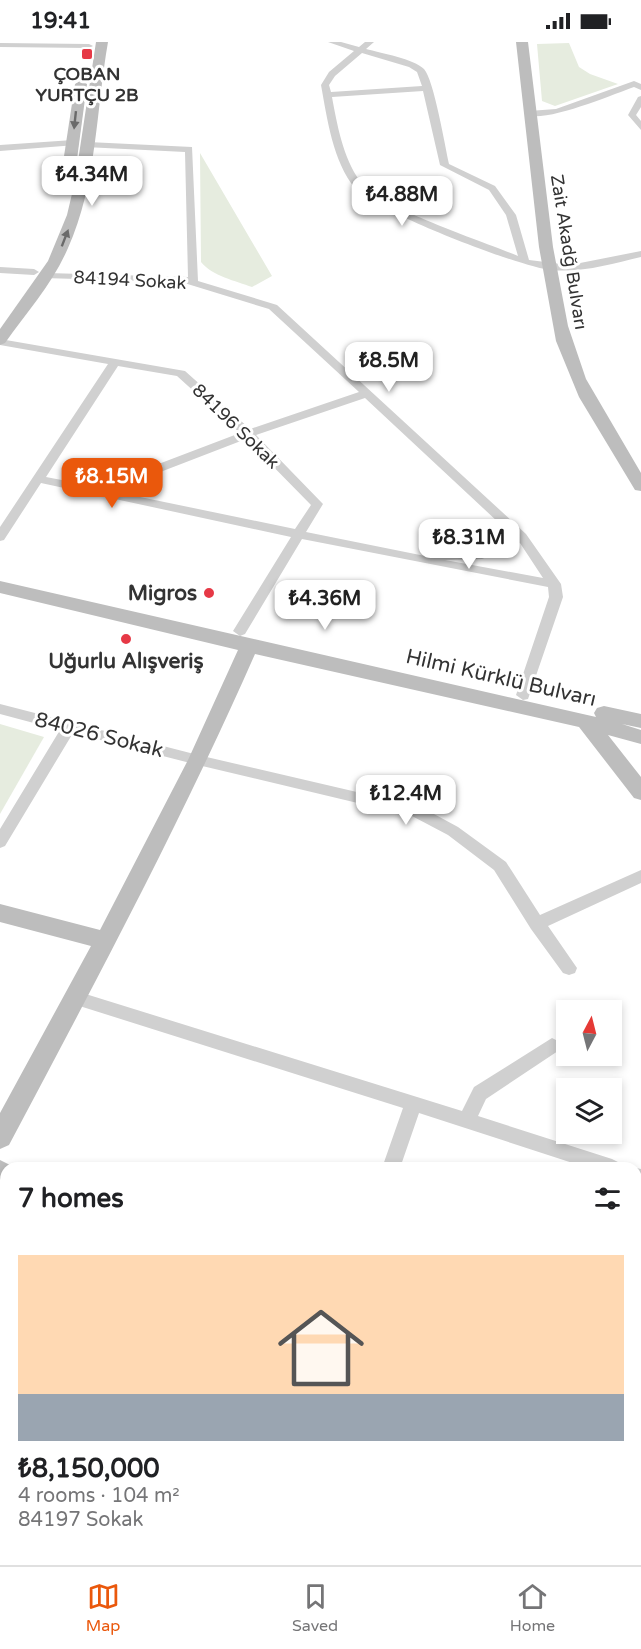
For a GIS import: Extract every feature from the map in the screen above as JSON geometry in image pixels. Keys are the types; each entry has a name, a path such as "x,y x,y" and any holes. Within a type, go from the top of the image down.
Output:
{"main road":[{"path":"0,341 71,223 81,188 102,42"},
{"name":"Zait Akadğ Bulvarı","path":"522,42 549,267 564,342 575,369 605,427 641,486"},
{"path":"63,202 69,180 76,112 89,44"},
{"path":"0,318 40,274 44,251 54,230"},
{"name":"Hilmi Kürklü Bulvarı","path":"0,576 641,737"},
{"name":"Hilmi Kürklü Bulvarı","path":"0,587 641,721"},
{"path":"0,1137 106,941 198,760 244,638"},
{"path":"586,722 641,792"},
{"path":"0,913 106,941"}],"street":[{"path":"332,42 360,52 412,65 421,71 445,165 492,188 512,215 525,262"},
{"path":"370,42 327,80 327,95 350,173 372,197 391,208 525,262 570,268 641,254"},
{"path":"0,45 89,44"},
{"path":"529,114 557,111 634,84 641,87"},
{"path":"327,95 427,88"},
{"path":"641,99 632,115 638,118 641,127"},
{"path":"0,148 73,143"},
{"path":"88,145 189,149 193,283"},
{"name":"84194 Sokak","path":"0,270 40,274 182,279 273,307 522,537 554,584"},
{"name":"84196 Sokak","path":"0,341 181,373 248,434 317,504 299,533 244,638"},
{"path":"0,537 115,362"},
{"path":"38,479 99,491 248,434 368,393"},
{"path":"38,479 406,557 554,584 556,597 523,695"},
{"path":"406,557 482,555 522,537"},
{"name":"84026 Sokak","path":"0,709 198,760 416,812 453,831 500,866 537,924 570,968"},
{"path":"0,842 69,727"},
{"path":"537,924 641,876"},
{"path":"76,998 593,1162"},
{"path":"466,1121 480,1093 552,1046"},
{"path":"393,1162 413,1103"}],"shaded area":[{"path":"569,43 579,67 590,74 618,84 555,106 542,101 537,44"},
{"path":"200,153 272,276 252,287 211,271 201,262"},
{"path":"0,724 44,737 0,814"}],"place":[{"name":"ÇOBAN YURTÇU 2B","path":"87,54"},
{"name":"Migros","path":"209,593"},
{"name":"Uğurlu Alışveriş","path":"126,639"}]}
